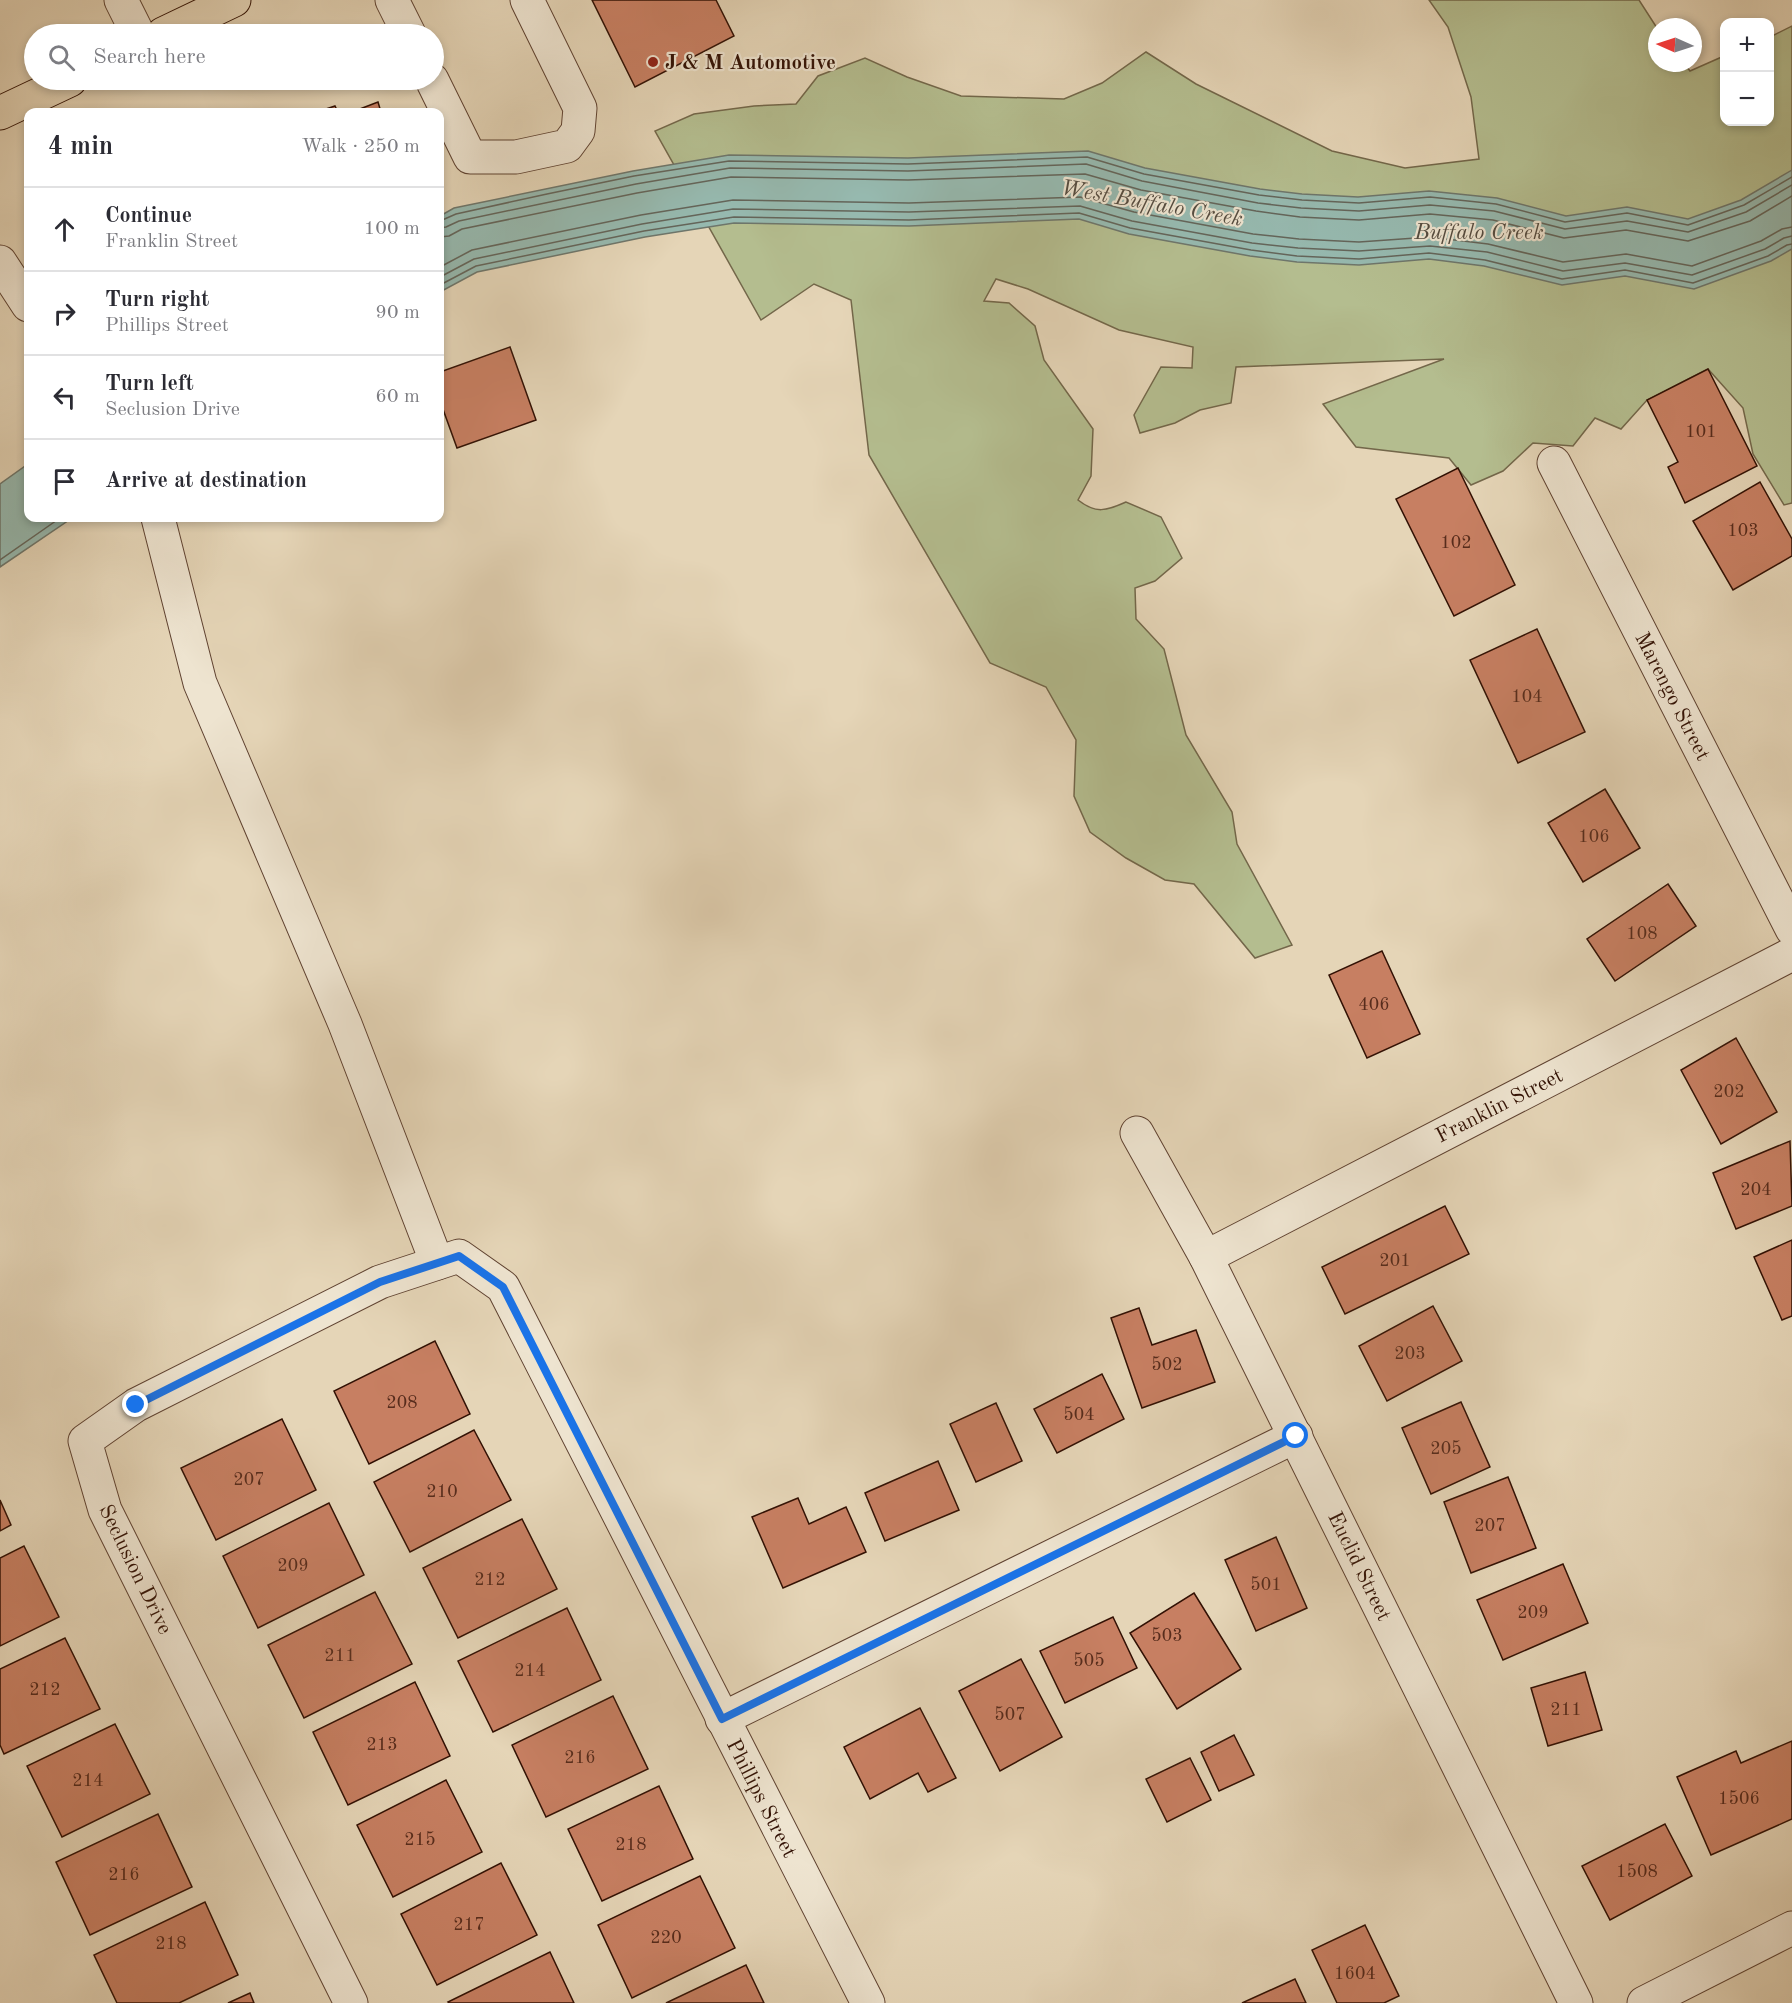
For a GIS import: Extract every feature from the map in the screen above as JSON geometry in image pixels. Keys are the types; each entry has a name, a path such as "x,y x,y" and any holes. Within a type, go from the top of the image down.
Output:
{"main road":[{"path":"184,24 234,0"},
{"path":"0,113 49,90"}],"street":[{"path":"121,0 133,24"},
{"path":"392,0 404,24"},
{"path":"437,90 470,157 516,157 567,146 579,131 580,108 527,0"},
{"path":"0,262 24,299"},
{"name":"Marengo Street","path":"1554,463 1792,929"},
{"path":"159,522 200,683 448,1260"},
{"name":"Franklin Street","path":"1206,1257 1792,954"},
{"name":"Euclid Street","path":"1137,1134 1206,1257 1576,2003"},
{"name":"Phillips Street","path":"448,1260 503,1287 867,2003"},
{"name":"Seclusion Drive","path":"351,2003 105,1510 85,1440 136,1405 380,1282 448,1260"},
{"path":"722,1719 1296,1436"},
{"path":"1644,2003 1792,1928"}],"green space":[{"path":"1429,0 1639,0 1651,18 1648,18 1648,72 1702,72 1702,66 1720,58 1720,126 1774,126 1774,35 1792,26 1792,503 1784,505 1753,454 1743,408 1708,369 1647,400 1621,429 1595,418 1573,446 1533,443 1503,471 1471,485 1449,458 1356,447 1323,404 1444,359 1236,367 1231,403 1200,410 1175,423 1140,433 1134,415 1161,367 1192,368 1193,347 1119,330 1028,289 996,279 984,301 1009,303 1035,326 1044,360 1093,429 1091,476 1078,500 1101,510 1126,502 1161,517 1182,558 1155,581 1135,588 1136,619 1164,649 1186,735 1232,812 1237,844 1292,945 1255,958 1194,884 1165,880 1126,858 1090,832 1074,796 1076,740 1046,687 990,663 869,455 851,300 814,284 761,320 655,131 694,114 754,106 796,104 818,76 865,58 907,77 961,96 1064,99 1102,83 1146,52 1196,84 1332,151 1405,168 1479,159 1471,97 1448,27"}],"water":[{"name":"Buffalo Creek","path":"1088,151 1145,168 1260,189 1302,194 1358,197 1429,191 1497,198 1566,216 1627,207 1688,219 1741,200 1792,170 1792,249 1771,261 1694,289 1625,276 1562,285 1484,266 1429,259 1359,265 1297,262 1250,256 1129,234 1079,219 909,226 734,223 645,237 477,272 444,290 444,214 454,208 633,171 729,155 908,158"},
{"path":"24,467 24,522 66,522 0,567 0,484"}],"building":[{"name":"J & M Automotive","path":"592,0 716,0 734,36 635,87"},
{"path":"378,102 380,108 362,108"},
{"path":"510,347 536,420 457,448 444,412 444,371"},
{"path":"1708,369 1757,466 1685,503 1668,467 1678,462 1647,400"},
{"path":"1458,468 1515,585 1454,616 1396,499"},
{"path":"1760,482 1792,539 1792,556 1733,590 1693,521"},
{"path":"1537,629 1585,732 1518,763 1470,660"},
{"path":"1605,789 1640,848 1583,882 1548,823"},
{"path":"1668,884 1696,926 1615,981 1587,939"},
{"path":"1382,951 1420,1034 1367,1058 1329,975"},
{"path":"1736,1038 1777,1112 1721,1144 1681,1070"},
{"path":"1790,1141 1792,1206 1736,1229 1713,1173"},
{"path":"1445,1206 1469,1254 1345,1314 1322,1267"},
{"path":"1792,1240 1792,1316 1782,1320 1754,1257"},
{"path":"1433,1306 1462,1361 1387,1401 1359,1346"},
{"path":"1139,1308 1152,1345 1196,1330 1215,1382 1142,1408 1111,1318"},
{"path":"435,1341 470,1414 369,1464 334,1391"},
{"path":"1102,1374 1124,1419 1057,1453 1034,1409"},
{"path":"1461,1402 1490,1467 1431,1494 1402,1428"},
{"path":"996,1403 1022,1461 976,1482 950,1424"},
{"path":"282,1419 316,1490 216,1540 181,1468"},
{"path":"474,1430 511,1500 410,1552 374,1482"},
{"path":"938,1461 959,1510 885,1541 865,1493"},
{"path":"1508,1477 1536,1548 1471,1573 1444,1502"},
{"path":"798,1498 809,1524 846,1507 866,1552 783,1588 752,1517"},
{"path":"0,1500 11,1525 0,1531"},
{"path":"329,1503 364,1575 258,1628 223,1556"},
{"path":"522,1519 557,1589 458,1638 423,1568"},
{"path":"1276,1537 1307,1608 1256,1631 1225,1560"},
{"path":"24,1546 59,1617 0,1646 0,1558"},
{"path":"1563,1564 1588,1623 1503,1660 1477,1600"},
{"path":"375,1592 412,1664 304,1718 268,1645"},
{"path":"1194,1593 1241,1669 1177,1709 1130,1633"},
{"path":"567,1608 601,1680 493,1732 458,1661"},
{"path":"1113,1617 1137,1668 1065,1703 1040,1651"},
{"path":"65,1638 100,1709 4,1754 0,1745 0,1669"},
{"path":"1021,1659 1062,1737 1000,1771 959,1691"},
{"path":"1585,1672 1602,1730 1548,1746 1531,1688"},
{"path":"415,1682 450,1756 348,1805 313,1732"},
{"path":"613,1696 648,1769 546,1817 512,1745"},
{"path":"920,1708 956,1778 928,1792 918,1773 870,1799 844,1747"},
{"path":"115,1724 150,1794 62,1837 27,1766"},
{"path":"1234,1735 1254,1775 1219,1791 1201,1752"},
{"path":"1792,1741 1792,1819 1711,1855 1677,1777 1736,1751 1741,1763"},
{"path":"1190,1758 1211,1800 1167,1822 1146,1779"},
{"path":"446,1780 482,1852 393,1897 357,1825"},
{"path":"659,1786 693,1859 602,1901 568,1829"},
{"path":"158,1814 192,1887 90,1935 56,1862"},
{"path":"1665,1824 1692,1876 1610,1920 1582,1866"},
{"path":"501,1863 537,1935 437,1985 401,1914"},
{"path":"700,1876 735,1948 632,1998 598,1925"},
{"path":"205,1902 238,1975 179,2003 117,2003 94,1955"},
{"path":"1365,1925 1399,1996 1384,2003 1337,2003 1312,1950"},
{"path":"550,1952 574,2003 448,2002"},
{"path":"746,1965 764,2003 666,2003"},
{"path":"1295,1979 1306,2003 1242,2003"},
{"path":"250,1993 254,2003 228,2003"}],"place":[{"name":"J & M Automotive","path":"653,62"}],"route":[{"path":"136,1405 380,1282 459,1256 503,1287 722,1719 1296,1436"}],"water label":[{"name":"West Buffalo Creek","path":"1152,202"}]}
